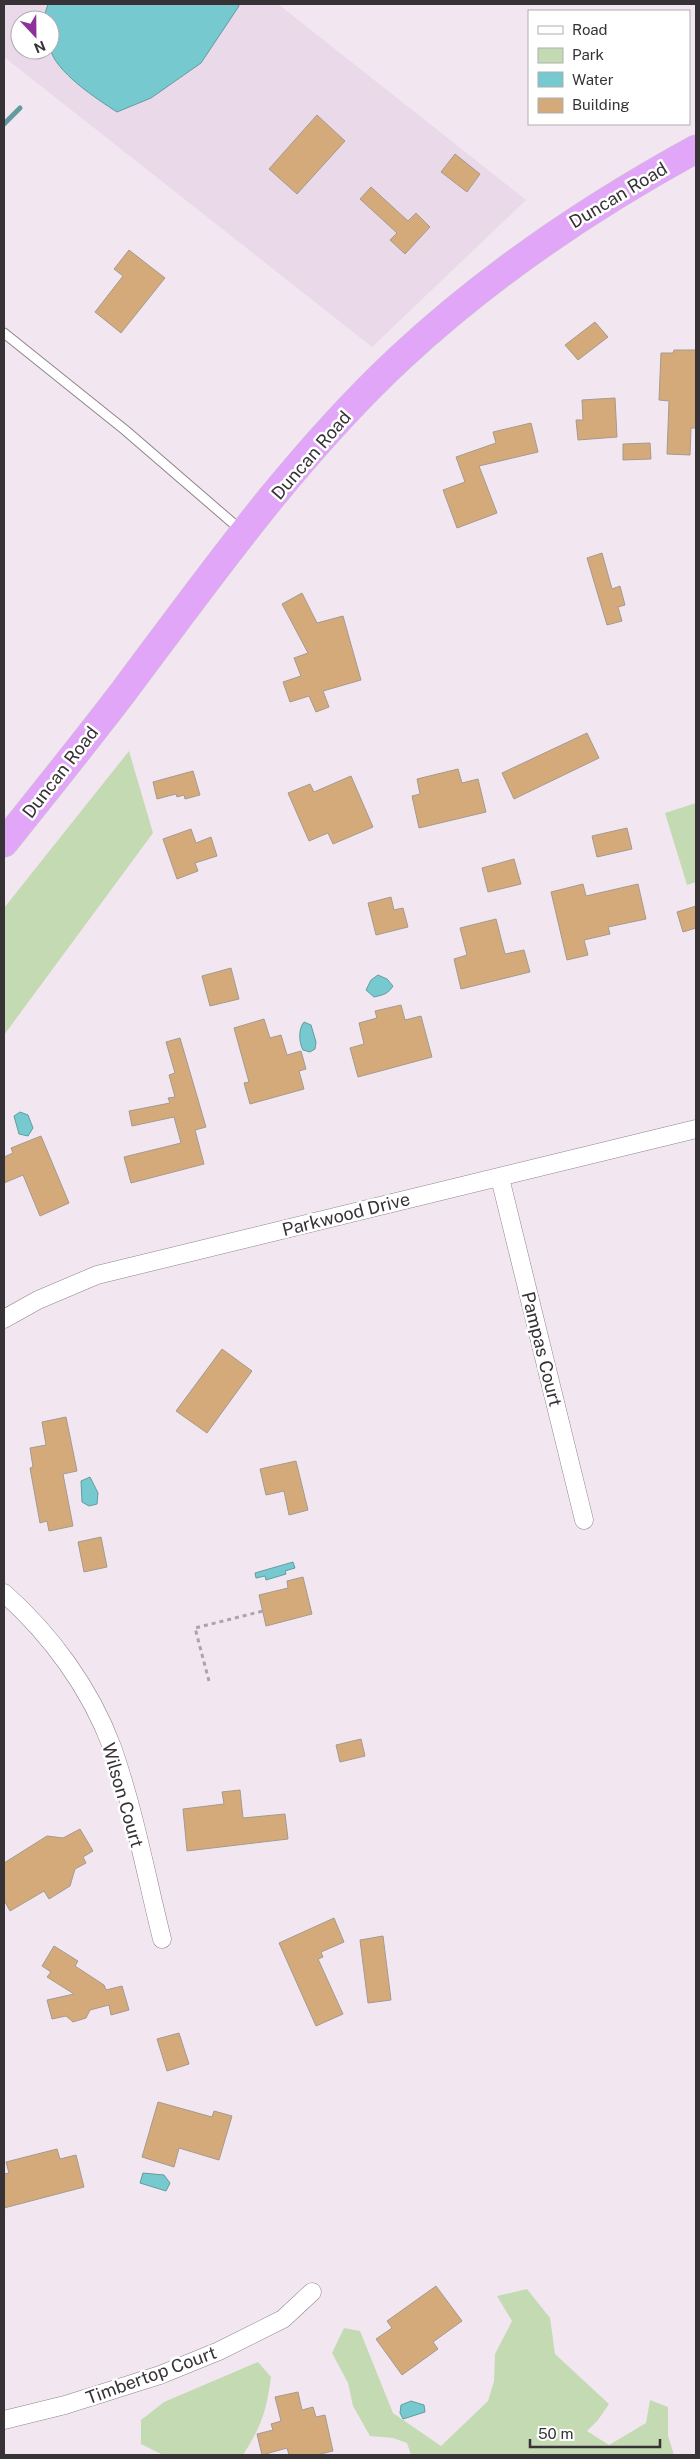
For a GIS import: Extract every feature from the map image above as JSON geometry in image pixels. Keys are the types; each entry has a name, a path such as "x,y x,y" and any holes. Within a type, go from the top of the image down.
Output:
{"highway":[{"name":"Duncan Road","path":"4,843 244,533 302,462 401,357 462,302 543,242 649,175 696,149"}],"street":[{"name":"Parkwood Drive","path":"4,1320 38,1300 97,1275 696,1129"},
{"name":"Pampas Court","path":"500,1178 584,1520"},
{"name":"Wilson Court","path":"4,1593 28,1614 61,1655 80,1684 111,1745 121,1774 162,1939"},
{"name":"Timbertop Court","path":"4,2420 65,2405 160,2376 219,2351 275,2323 312,2292"}],"lane":[{"path":"4,333 125,430 244,533"}],"path":[{"path":"210,1680 195,1628 263,1611"}],"shaded area":[{"path":"4,4 278,4 526,200 372,347 4,57"}],"green space":[{"path":"129,751 153,833 4,1035 4,908"},
{"path":"696,803 696,882 687,885 665,813"},
{"path":"527,2289 550,2318 555,2354 609,2404 598,2420 587,2431 609,2445 646,2423 650,2400 668,2407 668,2436 674,2455 411,2455 407,2443 393,2438 370,2436 353,2406 348,2383 332,2353 344,2328 360,2331 393,2413 441,2446 488,2401 494,2381 495,2354 512,2321 497,2296"},
{"path":"258,2362 271,2377 265,2409 259,2426 243,2455 163,2455 141,2444 141,2420 164,2402"}],"water":[{"path":"48,4 238,4 239,6 201,63 151,98 117,112 78,84 55,60 60,60 60,10 46,10"},
{"path":"378,975 387,979 393,986 385,994 374,997 366,990 371,980"},
{"path":"304,1022 311,1025 316,1042 315,1049 310,1052 303,1050 301,1044 300,1032"},
{"path":"20,1112 28,1115 33,1128 28,1136 19,1134 14,1116"},
{"path":"90,1477 98,1493 97,1504 89,1506 82,1502 81,1481"},
{"path":"293,1562 295,1568 285,1571 286,1574 266,1580 265,1576 256,1578 255,1573"},
{"path":"143,2173 164,2175 170,2183 166,2191 140,2183"},
{"path":"411,2401 424,2405 425,2412 403,2419 400,2413 401,2405"}],"building":[{"path":"317,115 345,141 297,194 269,169"},
{"path":"455,154 480,174 467,192 441,172"},
{"path":"371,187 408,221 416,213 430,227 405,254 390,240 397,233 360,199"},
{"path":"129,250 165,278 121,333 95,312 123,276 114,269"},
{"path":"595,322 608,337 578,360 565,345"},
{"path":"674,350 696,350 696,428 691,428 690,455 667,454 669,401 659,400 661,353 673,353"},
{"path":"615,398 617,437 578,440 576,420 583,420 582,400"},
{"path":"531,423 538,452 479,466 497,513 457,528 443,490 465,482 456,457 496,443 493,432"},
{"path":"650,443 651,459 623,460 623,444"},
{"path":"602,553 612,589 620,586 625,605 618,607 622,621 607,625 587,558"},
{"path":"302,593 317,623 343,616 361,680 323,691 329,707 316,712 309,696 290,702 283,682 301,676 294,658 308,653 282,604"},
{"path":"587,733 599,758 514,799 502,773"},
{"path":"458,769 462,783 478,779 486,812 419,828 412,796 420,794 417,779"},
{"path":"193,771 200,795 185,799 184,795 177,797 176,794 157,799 153,782"},
{"path":"351,776 373,827 333,844 328,833 309,841 288,793 310,784 314,792"},
{"path":"627,828 632,849 597,857 592,836"},
{"path":"191,829 196,843 211,837 217,856 195,863 198,871 177,879 163,839"},
{"path":"514,859 521,884 488,892 482,868"},
{"path":"583,884 586,896 638,884 646,919 608,927 610,934 584,940 588,955 567,960 551,892"},
{"path":"391,897 394,910 403,908 408,927 376,935 368,903"},
{"path":"696,906 696,928 683,932 677,912"},
{"path":"496,919 505,954 524,950 530,972 461,989 454,959 467,955 460,928"},
{"path":"231,968 239,999 210,1006 202,976"},
{"path":"401,1005 405,1020 421,1016 432,1057 358,1077 350,1048 364,1044 359,1023 377,1018 375,1011"},
{"path":"264,1019 270,1038 281,1035 287,1055 301,1051 306,1069 299,1071 304,1089 250,1104 244,1083 249,1082 234,1028"},
{"path":"180,1038 206,1127 195,1130 204,1164 131,1183 124,1157 181,1143 174,1117 132,1126 129,1111 170,1103 168,1098 175,1097 169,1075 175,1073 166,1042"},
{"path":"41,1136 69,1203 40,1216 23,1175 4,1183 4,1157 13,1153 11,1148"},
{"path":"222,1349 252,1371 207,1433 176,1411"},
{"path":"66,1417 77,1471 63,1474 73,1526 49,1531 47,1521 40,1523 30,1468 33,1467 30,1448 46,1445 42,1422"},
{"path":"296,1461 308,1510 289,1515 284,1491 266,1495 260,1469"},
{"path":"101,1537 107,1567 84,1572 78,1542"},
{"path":"303,1577 312,1614 266,1626 259,1595 288,1588 287,1581"},
{"path":"361,1739 365,1756 340,1762 336,1745"},
{"path":"240,1790 243,1818 285,1814 288,1839 187,1851 183,1809 224,1804 222,1792"},
{"path":"80,1829 93,1851 83,1857 86,1863 75,1869 70,1886 49,1899 44,1891 10,1911 4,1900 4,1863 47,1836 63,1838"},
{"path":"334,1918 344,1942 321,1952 323,1957 318,1959 343,2014 316,2026 279,1943"},
{"path":"383,1936 391,2000 368,2003 360,1940"},
{"path":"54,1946 78,1961 75,1966 104,1985 106,1990 122,1986 129,2010 111,2015 109,2005 90,2010 86,2018 73,2022 66,2016 52,2019 47,2000 74,1994 47,1977 51,1972 42,1966"},
{"path":"179,2033 189,2064 167,2071 157,2039"},
{"path":"158,2102 212,2117 214,2111 232,2116 219,2160 179,2148 174,2167 142,2157"},
{"path":"57,2149 60,2159 76,2155 84,2187 4,2208 4,2174 9,2173 6,2162"},
{"path":"436,2286 462,2321 433,2342 438,2349 402,2375 376,2339 392,2328 387,2321"},
{"path":"298,2392 302,2410 313,2407 316,2417 325,2415 333,2451 316,2455 289,2455 287,2448 262,2455 257,2434 273,2430 271,2424 281,2421 275,2397"}],"waterway":[{"path":"4,124 20,108"}]}
